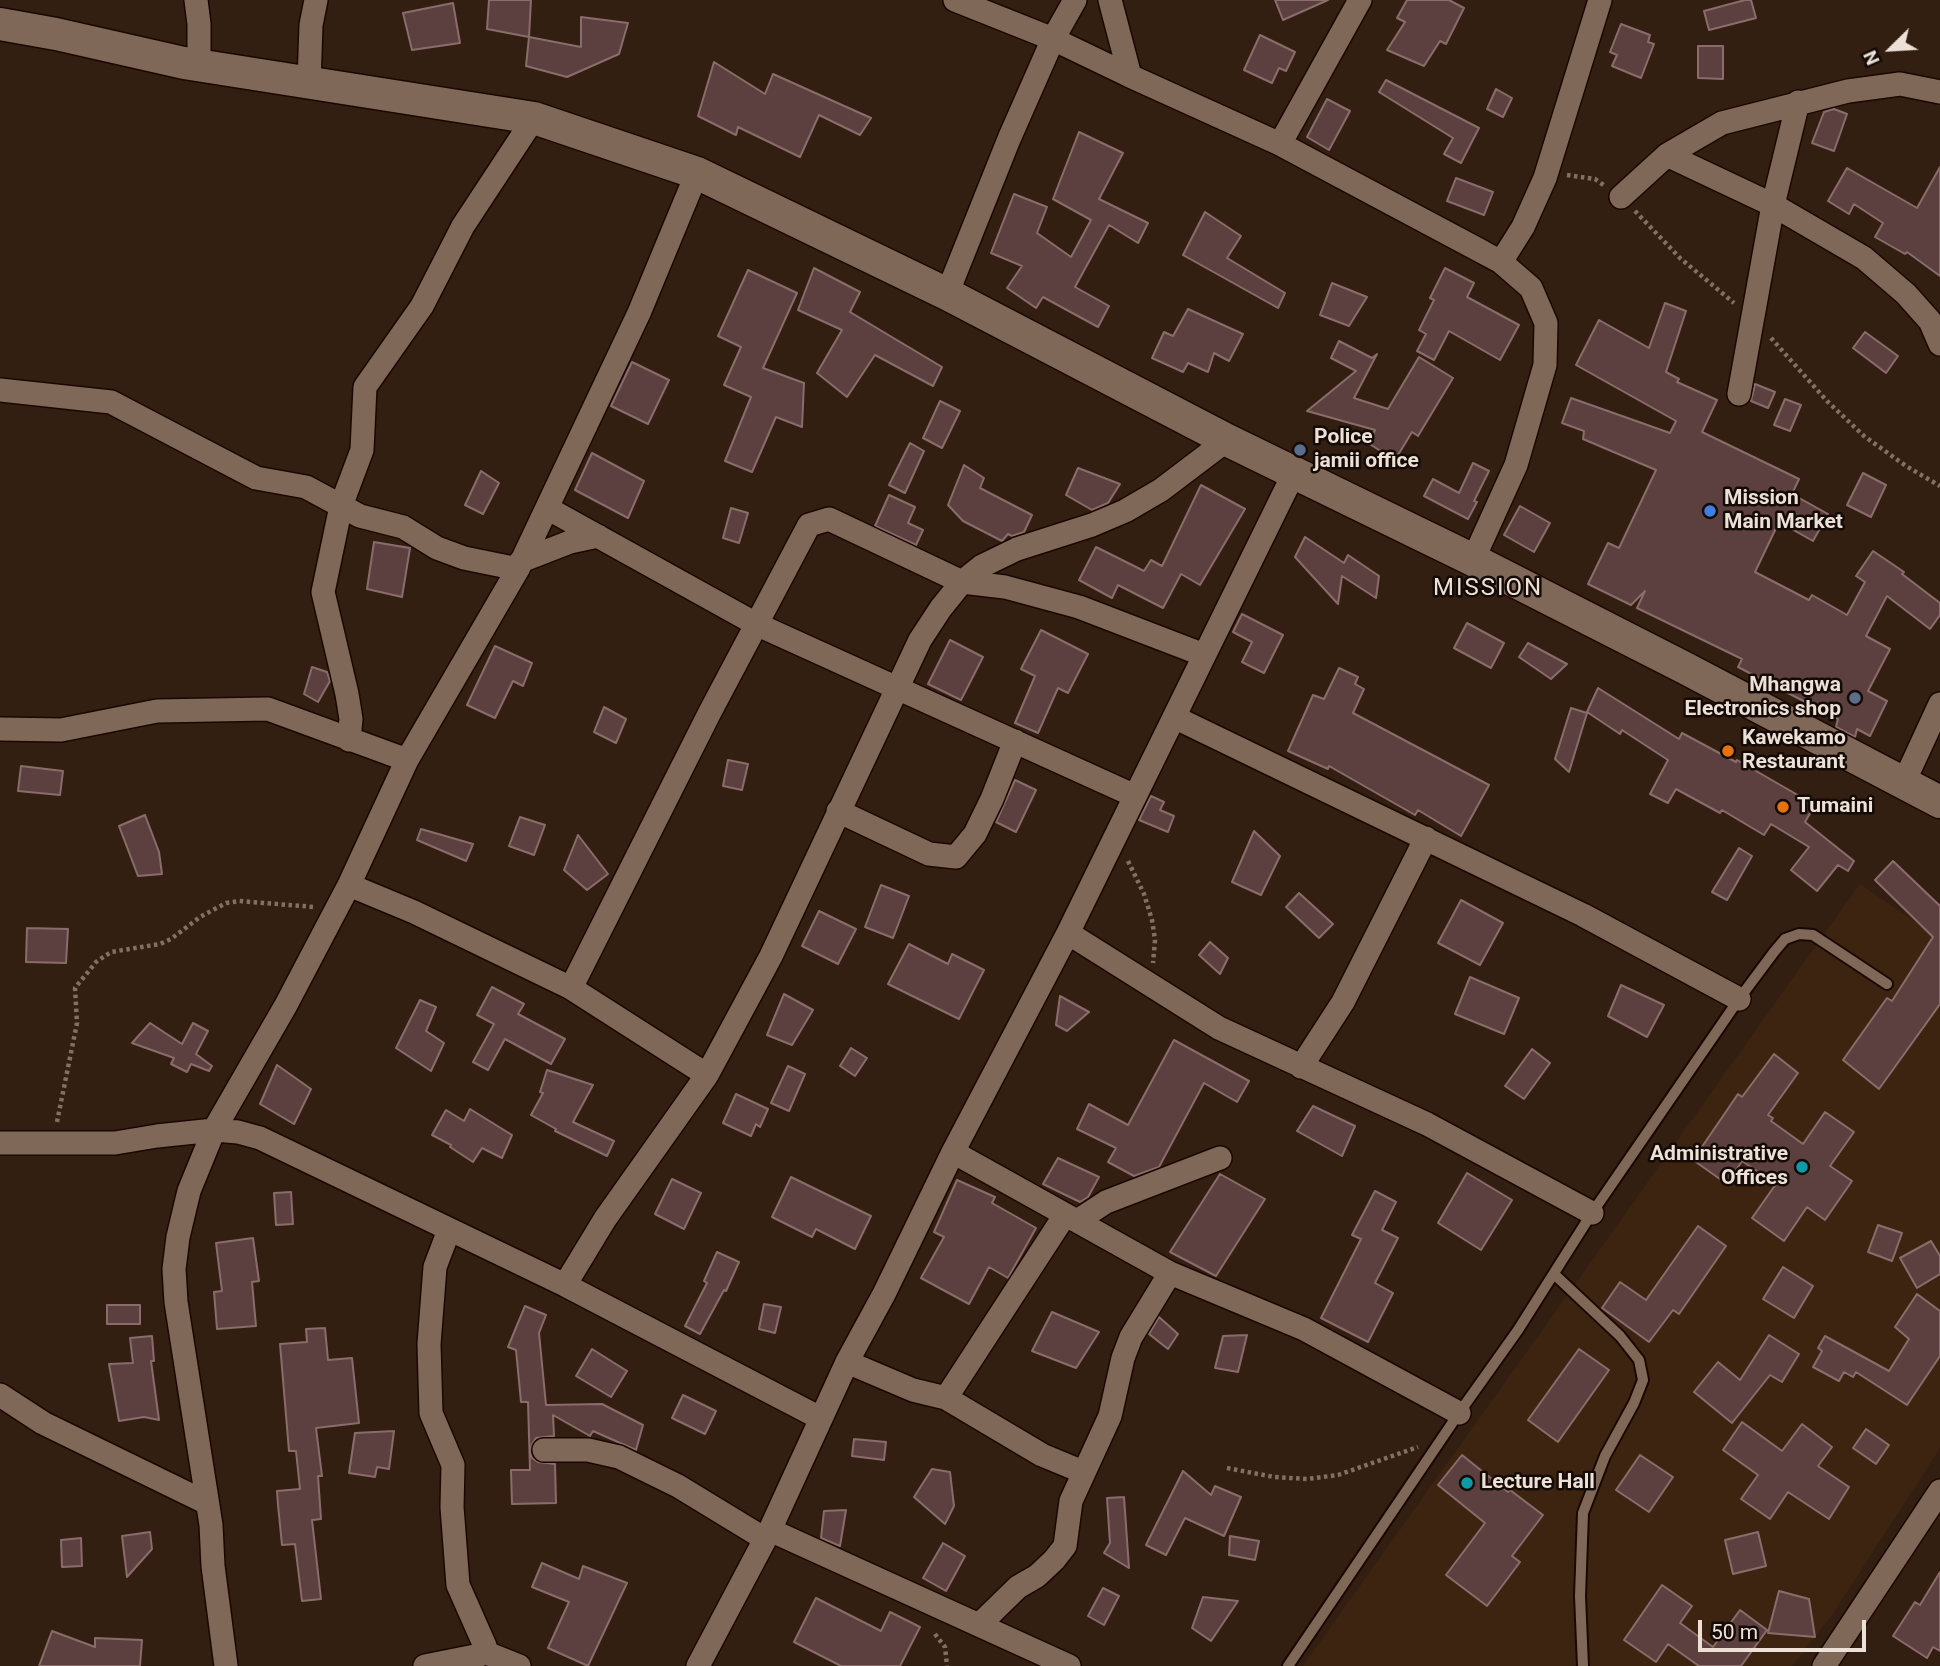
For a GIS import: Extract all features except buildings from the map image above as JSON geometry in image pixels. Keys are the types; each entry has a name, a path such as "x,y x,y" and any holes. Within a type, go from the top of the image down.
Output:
{"main road":[{"path":"0,24 184,63 534,118 697,173 947,294 1294,473 1473,560 1940,802"}],"street":[{"path":"196,0 199,64"},
{"path":"309,83 311,25 316,0"},
{"path":"955,0 1054,38 1130,76 1280,144 1501,262 1531,288 1546,323 1545,365 1516,465 1473,560"},
{"path":"947,294 974,223 1054,38 1075,0"},
{"path":"1110,0 1130,76"},
{"path":"1501,262 1523,227 1545,178 1600,0"},
{"path":"1280,144 1356,3"},
{"path":"1622,197 1668,155 1722,123 1847,91 1900,84 1940,92"},
{"path":"1739,394 1773,205 1798,102"},
{"path":"349,740 349,707 339,651 323,592 341,506 362,450 365,387 422,306 463,226 534,118"},
{"path":"1668,155 1773,205 1864,258 1906,294 1930,321 1940,344"},
{"path":"226,1666 213,1566 211,1525 176,1302 174,1269 178,1237 190,1191 214,1130 286,1005 337,909 407,760 519,565 639,313 697,173"},
{"path":"0,390 111,402 256,478 306,486 360,516 403,527 437,548 464,558 519,565 570,542 598,536"},
{"path":"565,1285 606,1219 706,1075 771,956 920,640 962,582 982,566 1017,549 1092,525 1125,511 1161,490 1227,439"},
{"path":"698,1666 767,1535 846,1362 884,1294 953,1152 1068,933 1294,473"},
{"path":"547,508 756,624 1135,796"},
{"path":"571,988 809,525 829,519 962,582 1005,587 1079,607 1204,655"},
{"path":"1904,782 1940,704"},
{"path":"0,729 61,730 157,711 268,709 407,760"},
{"path":"1174,717 1583,915 1739,999"},
{"path":"838,811 929,854 956,857 975,834 1015,741"},
{"path":"1301,1067 1343,1002 1426,838"},
{"path":"349,885 414,912 571,988 706,1075"},
{"path":"1068,933 1219,1028 1427,1124 1592,1213"},
{"path":"0,1143 115,1143 214,1130 238,1132 260,1138 565,1285 820,1418"},
{"path":"953,1152 1170,1273 1304,1329 1459,1413"},
{"path":"946,1398 1071,1218 1220,1158"},
{"path":"449,1230 435,1267 429,1344 431,1413 453,1465 452,1507 458,1585 485,1646 484,1652"},
{"path":"979,1625 1018,1587 1046,1568 1065,1546 1071,1501 1110,1416 1123,1358 1132,1337 1170,1273"},
{"path":"846,1362 913,1390 946,1398 1042,1455 1083,1472"},
{"path":"2,1400 43,1423 207,1503"},
{"path":"544,1450 588,1450 619,1457 767,1535 1069,1666"},
{"path":"1824,1666 1940,1491"},
{"path":"425,1666 484,1652 519,1666"}],"lane":[{"path":"1288,1666 1459,1413 1518,1331 1592,1213 1739,999 1785,939 1799,933 1813,935 1887,984"},
{"path":"1554,1274 1620,1336 1639,1360 1643,1380 1634,1403 1605,1455 1583,1513 1580,1596 1583,1666"}],"path":[{"path":"1545,178 1567,175 1595,179 1622,197 1680,258 1751,317 1827,401 1864,436 1940,486"},
{"path":"1116,834 1144,894 1152,920 1155,940 1150,984"},
{"path":"51,1143 74,1048 77,1023 75,988 96,962 111,952 160,944 226,903 239,901 337,909"},
{"path":"1227,1468 1274,1477 1307,1479 1338,1475 1442,1439"},
{"path":"934,1634 945,1647 947,1666"}],"shaded area":[{"path":"1860,884 1940,939 1940,1448 1834,1612 1792,1666 1303,1666"}],"place":[{"name":"Police jamii office","path":"1300,450"},
{"name":"Mission Main Market","path":"1710,511"},
{"name":"Mhangwa Electronics shop","path":"1855,698"},
{"name":"Kawekamo Restaurant","path":"1728,751"},
{"name":"Tumaini","path":"1783,807"},
{"name":"Administrative Offices","path":"1802,1167"},
{"name":"Lecture Hall","path":"1467,1483"}],"district":[{"name":"MISSION","path":"1488,589"}]}
